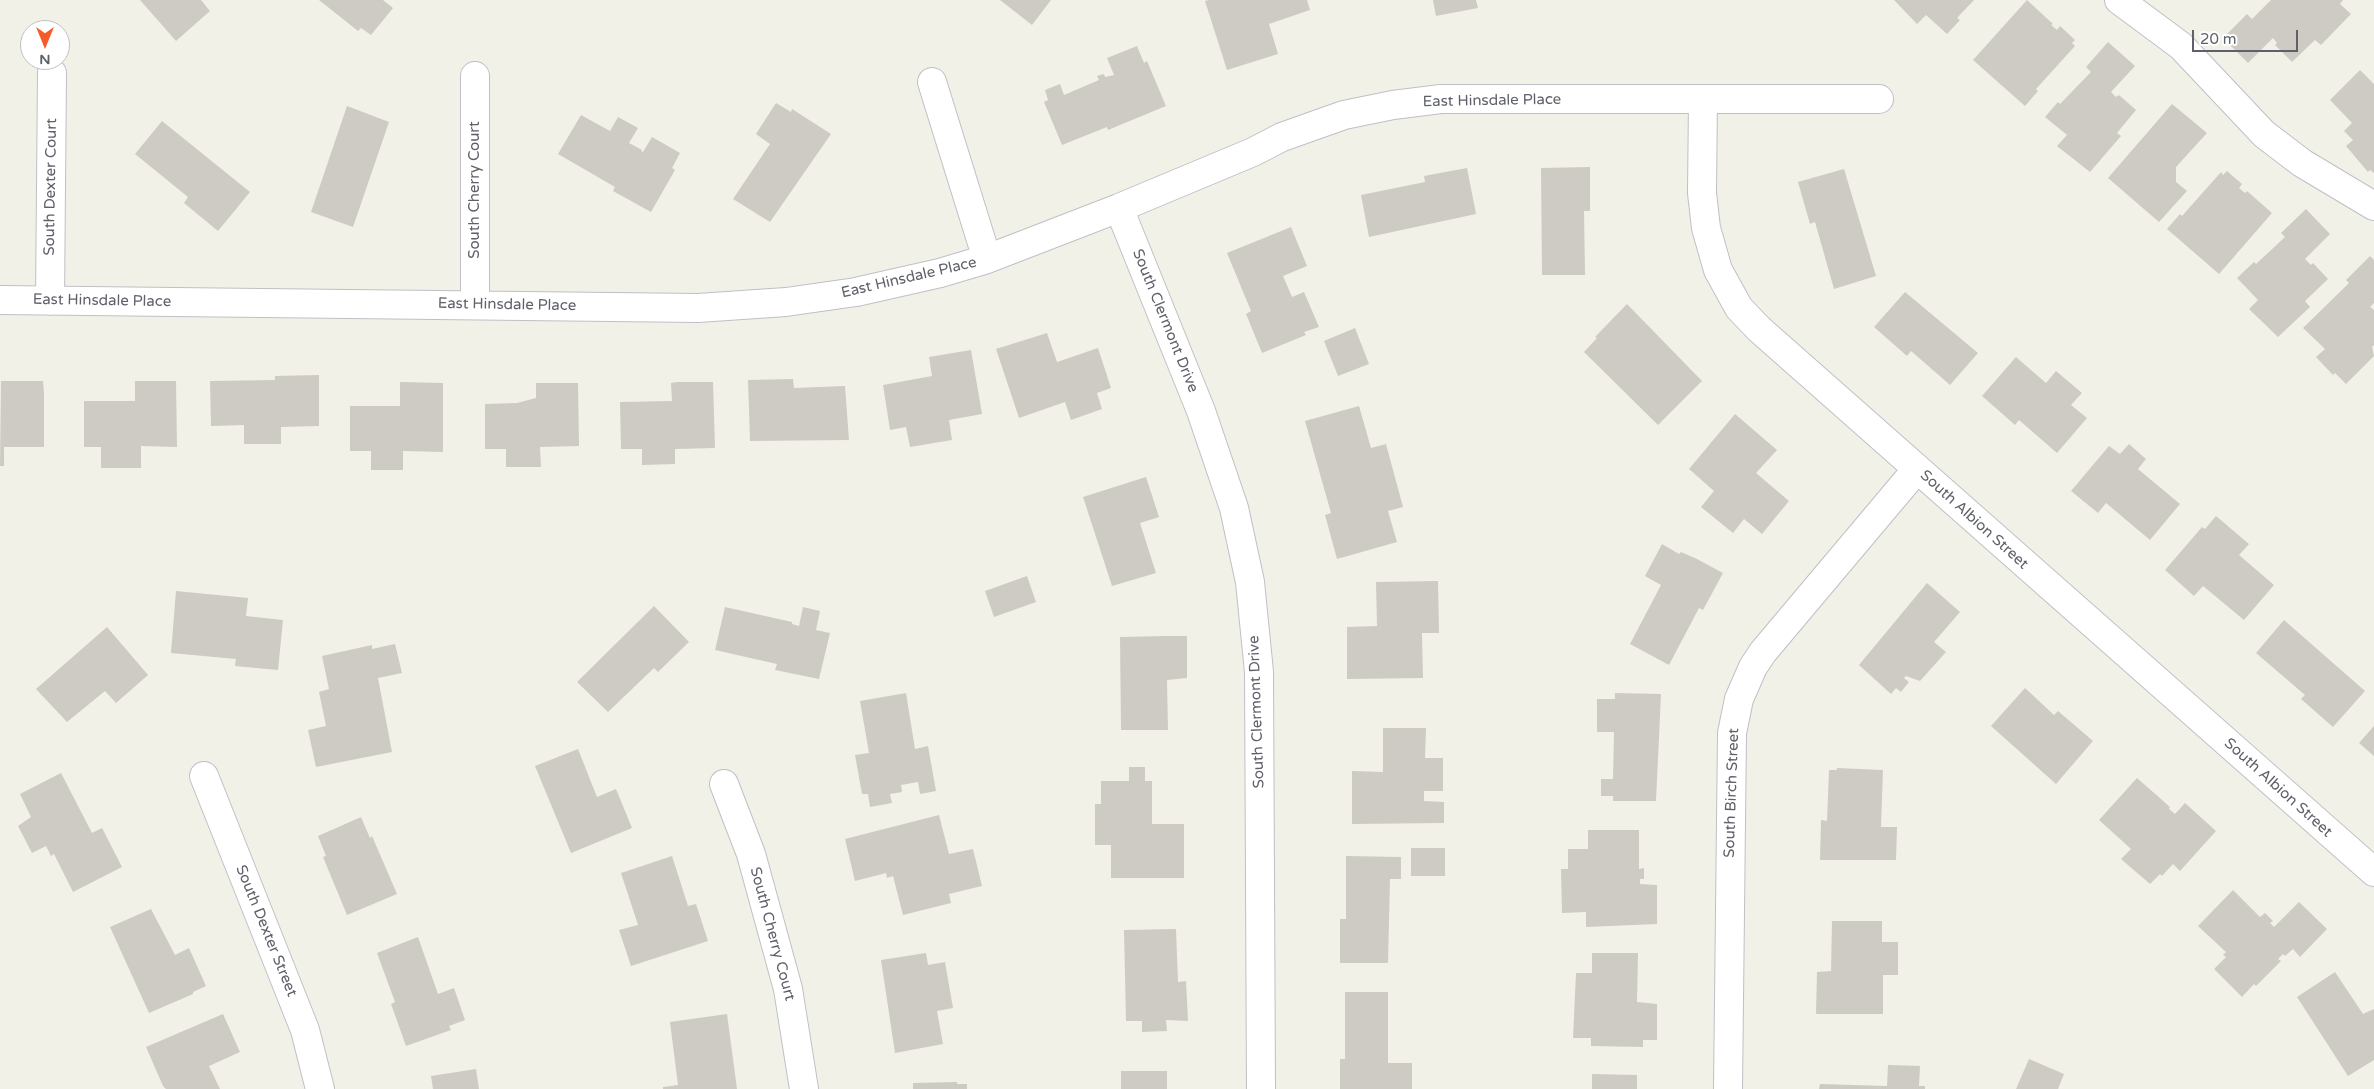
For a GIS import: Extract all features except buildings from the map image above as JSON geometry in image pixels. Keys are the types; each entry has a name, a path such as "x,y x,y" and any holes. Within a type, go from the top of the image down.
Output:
{"street":[{"path":"2119,0 2181,46 2264,134 2302,163 2374,206"},
{"name":"South Dexter Court","path":"50,301 52,73"},
{"name":"South Cherry Court","path":"475,76 475,305"},
{"path":"932,82 987,259"},
{"name":"East Hinsdale Place","path":"0,300 698,308 786,302 856,292 940,273 987,259 1119,208 1253,152 1282,137 1344,115 1393,105 1441,99 1879,99"},
{"name":"South Albion Street","path":"1703,99 1702,194 1706,228 1718,270 1739,308 1759,329 2374,872"},
{"name":"South Clermont Drive","path":"1119,208 1204,420 1234,508 1250,582 1259,672 1261,1089"},
{"name":"South Birch Street","path":"1728,1089 1732,733 1738,699 1753,667 1763,652 1917,469"},
{"name":"South Dexter Street","path":"204,776 305,1030 320,1089"},
{"name":"South Cherry Court","path":"724,784 751,854 788,989 804,1089"}]}
